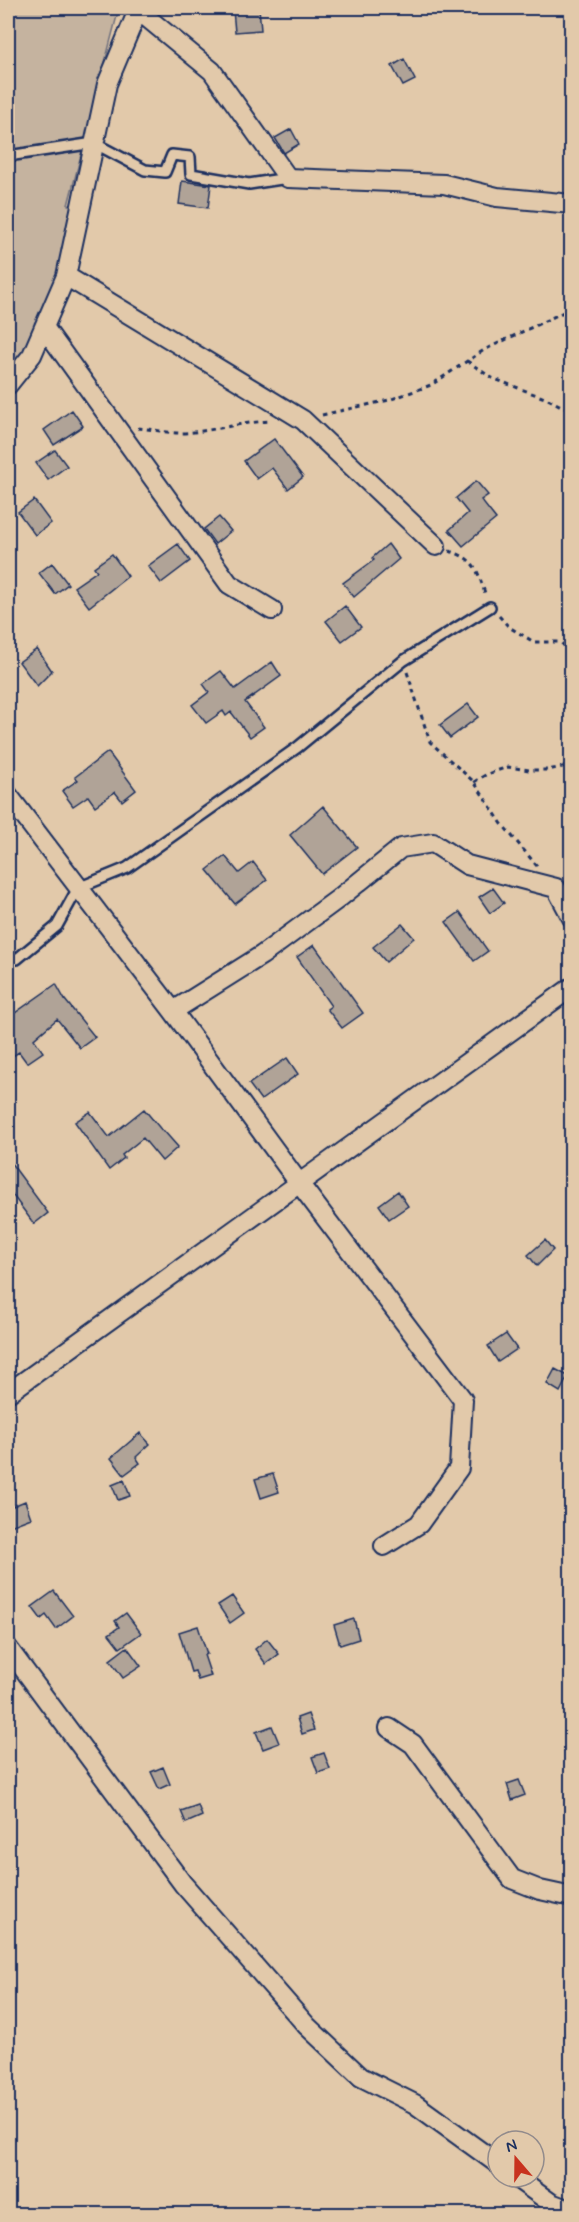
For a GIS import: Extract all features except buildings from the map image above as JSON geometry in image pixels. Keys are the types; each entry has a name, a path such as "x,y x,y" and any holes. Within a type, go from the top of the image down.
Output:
{"street":[{"path":"8,385 32,355 66,276 107,84 139,9 213,70 288,178 444,184 497,197 572,204"},
{"path":"66,276 303,420 436,546"},
{"path":"44,327 230,584 272,610"},
{"path":"8,795 173,1011 463,1400 459,1468 419,1524 384,1546"},
{"path":"173,1011 262,955 338,899 401,848 433,843 467,865 556,888 572,918"},
{"path":"8,1393 572,987"},
{"path":"8,1648 183,1884 307,2026 362,2077 415,2104 486,2155"},
{"path":"389,1728 413,1744 512,1879 540,1890 572,1897"},
{"path":"531,2189 551,2204 572,2211"}],"lane":[{"path":"8,156 94,143 145,170 165,172 172,155 190,156 191,174 249,184 288,178"},
{"path":"8,958 17,959 57,926 78,888 127,868 298,747 403,661 490,607"}],"path":[{"path":"303,420 389,400 431,386 484,350 572,308"},
{"path":"467,361 492,378 550,400 572,412"},
{"path":"114,424 180,433 210,430 246,422 273,421"},
{"path":"567,648 572,640"},
{"path":"403,661 430,742 474,782 502,824 556,888"},
{"path":"474,782 508,767 548,770 572,765"}],"shaded area":[{"path":"8,8 119,8 68,205 80,207 66,276 8,385"}]}
